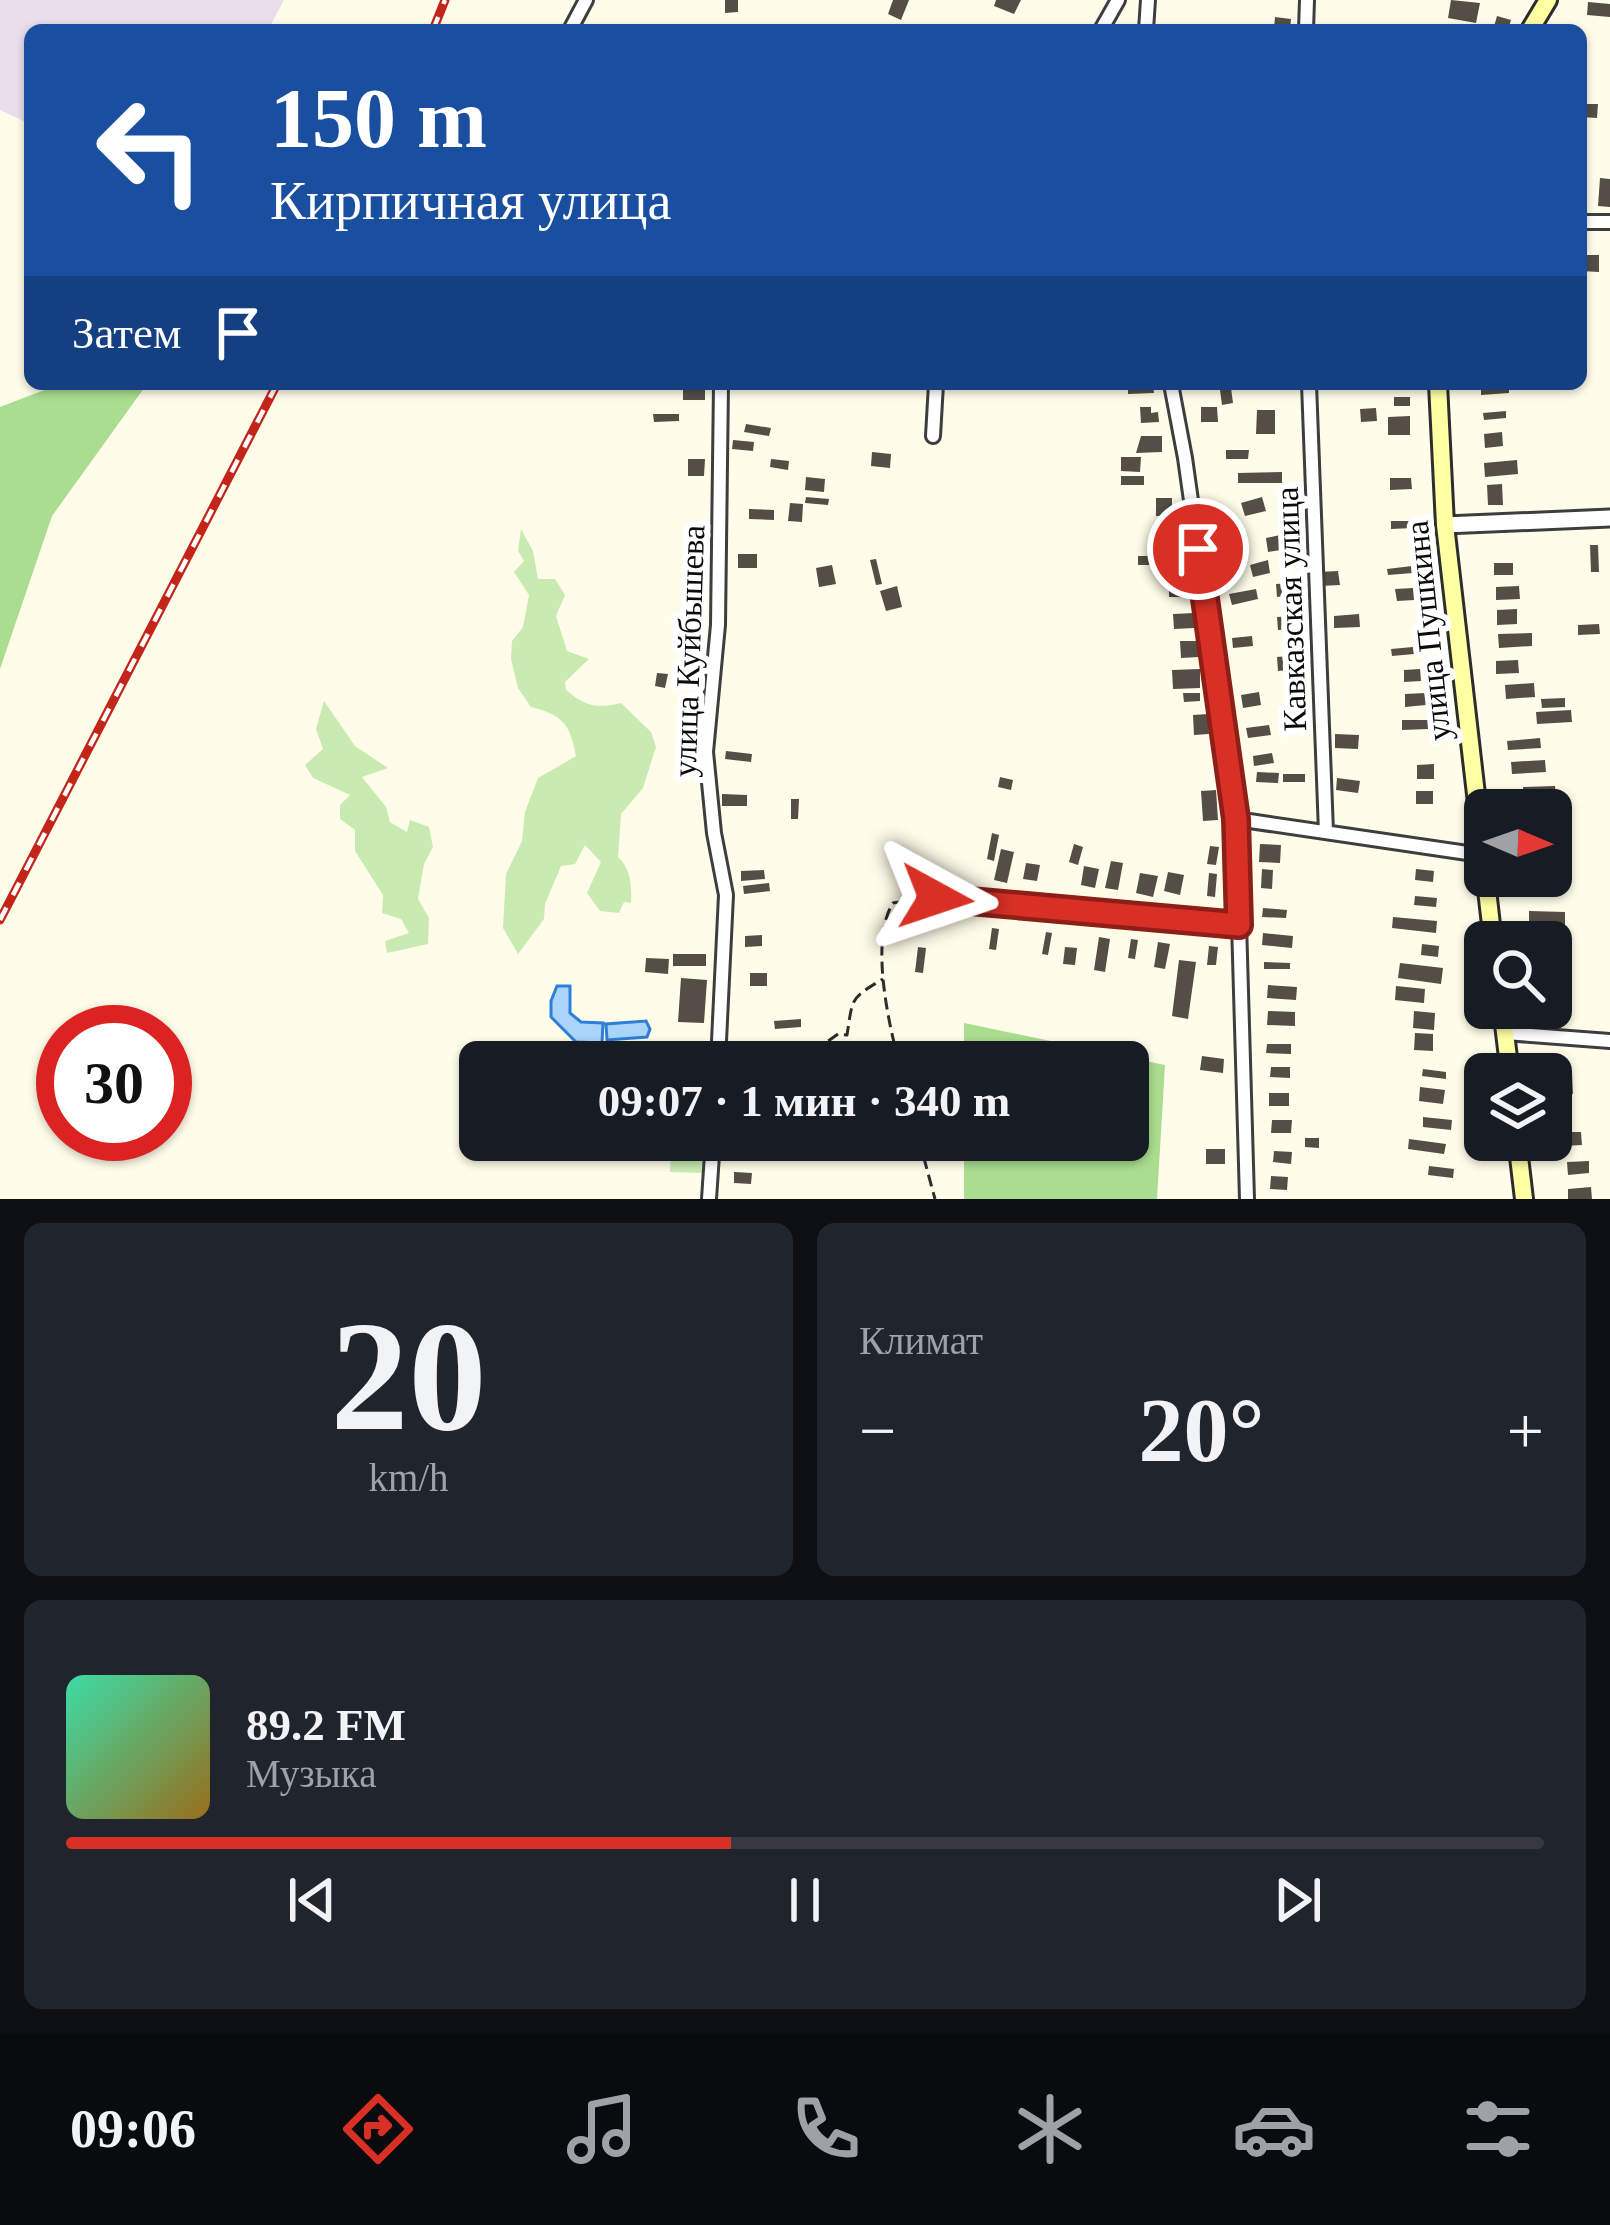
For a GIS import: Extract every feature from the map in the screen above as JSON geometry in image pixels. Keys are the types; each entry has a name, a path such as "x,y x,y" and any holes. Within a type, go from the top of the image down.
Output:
{"main road":[{"name":"улица Пушкина","path":"1438,390 1445,525 1474,789"},
{"path":"1505,1029 1507,1053"},
{"path":"1519,1161 1524,1199"}],"street":[{"name":"улица Куйбышева","path":"719,1041 726,895 706,752 718,625 721,390"},
{"path":"933,436 936,390"},
{"path":"1172,390 1236,819 1247,1199"},
{"name":"Кавказская улица","path":"1309,390 1326,832"},
{"path":"1445,525 1610,518"},
{"path":"1236,819 1464,852"},
{"path":"936,898 1239,925"},
{"path":"1505,1033 1610,1041"},
{"path":"709,1199 711,1161"}],"path":[{"path":"893,1041 882,934 886,914 893,904 936,898"},
{"path":"828,1041 838,1034 847,1035 848,1009 855,996 885,978"},
{"path":"925,1161 935,1199"}],"shaded area":[{"path":"0,0 284,0 271,24 24,24 24,121 0,110"}],"green space":[{"path":"44,390 143,390 52,516 0,669 0,407"},
{"path":"521,529 533,551 538,579 555,579 565,595 556,616 567,651 589,659 565,682 566,690 591,705 621,703 651,732 656,747 643,788 621,814 618,857 628,872 631,903 624,902 619,913 600,911 587,893 601,862 585,845 575,864 561,866 545,904 544,919 518,954 503,928 506,874 522,841 525,812 538,778 576,756 563,722 531,707 518,688 512,641 523,627 529,595 514,572 524,561 518,551"},
{"path":"324,701 355,746 388,768 362,777 386,807 390,822 407,832 410,820 429,827 433,847 424,864 418,899 429,918 428,944 387,953 385,941 409,933 401,919 382,913 383,895 355,851 355,830 340,819 340,805 350,795 313,778 305,765 323,749 316,729"},
{"path":"964,1023 1050,1041 964,1041"},
{"path":"1149,1062 1165,1065 1157,1199 964,1199 964,1161 1149,1161"},
{"path":"670,1161 706,1161 706,1173 670,1172"}],"water":[{"path":"557,986 570,986 570,1013 581,1022 603,1023 602,1041 575,1041 551,1017"},
{"path":"646,1021 647,1037 607,1040 606,1024"}],"building":[{"path":"725,0 738,0 738,12 725,13"},
{"path":"893,0 909,0 901,20 888,14"},
{"path":"996,0 1021,0 1014,14 994,6"},
{"path":"1451,0 1480,3 1476,23 1448,18"},
{"path":"1588,2 1610,4 1610,17 1587,15"},
{"path":"1497,16 1511,20 1510,24 1495,24"},
{"path":"1275,17 1291,19 1291,24 1274,24"},
{"path":"1587,104 1598,104 1597,118 1587,117"},
{"path":"1600,178 1610,179 1610,207 1598,206"},
{"path":"1587,255 1599,255 1599,272 1587,271"},
{"path":"683,390 705,390 705,400 683,400"},
{"path":"1128,390 1154,393 1128,394"},
{"path":"1220,390 1231,390 1233,403 1222,405"},
{"path":"1481,390 1509,390 1509,393 1481,395"},
{"path":"1394,397 1410,397 1410,406 1394,406"},
{"path":"1140,407 1158,412 1159,422 1141,423"},
{"path":"1201,407 1217,407 1218,422 1201,422"},
{"path":"1376,408 1377,421 1361,422 1360,409"},
{"path":"1257,410 1275,410 1275,434 1256,434"},
{"path":"1506,411 1506,418 1484,420 1483,413"},
{"path":"653,414 679,414 679,421 654,422"},
{"path":"1410,416 1410,435 1388,435 1388,417"},
{"path":"746,424 771,428 769,436 744,432"},
{"path":"1502,432 1503,446 1485,448 1484,434"},
{"path":"1141,436 1162,436 1162,452 1136,453"},
{"path":"733,440 754,442 753,451 732,449"},
{"path":"1226,450 1249,450 1248,459 1226,459"},
{"path":"872,452 891,454 890,468 871,466"},
{"path":"1121,457 1141,457 1140,472 1121,471"},
{"path":"688,459 705,459 704,476 688,476"},
{"path":"771,459 789,461 788,470 770,467"},
{"path":"1517,460 1518,474 1485,477 1484,463"},
{"path":"1282,472 1282,483 1238,483 1238,473"},
{"path":"1121,476 1144,476 1144,485 1121,485"},
{"path":"806,477 825,479 824,492 805,490"},
{"path":"1390,478 1411,478 1412,489 1390,490"},
{"path":"1502,484 1503,505 1488,505 1487,485"},
{"path":"806,497 829,499 828,505 805,503"},
{"path":"1262,497 1266,511 1245,516 1241,503"},
{"path":"1156,498 1172,498 1172,516 1156,516"},
{"path":"790,503 803,504 802,522 788,521"},
{"path":"749,509 774,510 774,520 749,519"},
{"path":"1391,521 1412,521 1413,528 1391,529"},
{"path":"1289,533 1292,548 1268,552 1266,538"},
{"path":"1163,543 1177,544 1182,565 1138,565 1138,556 1163,556"},
{"path":"1590,545 1598,545 1599,572 1591,572"},
{"path":"738,554 757,554 757,568 738,568"},
{"path":"1243,554 1246,562 1227,569 1224,561"},
{"path":"876,559 882,584 876,585 870,560"},
{"path":"1268,560 1270,573 1253,577 1250,565"},
{"path":"1494,563 1513,563 1513,575 1494,575"},
{"path":"832,565 836,584 819,587 816,568"},
{"path":"1412,566 1413,573 1388,575 1387,569"},
{"path":"1338,571 1340,585 1320,586 1319,572"},
{"path":"1169,582 1186,582 1186,597 1169,597"},
{"path":"1292,583 1293,595 1277,597 1276,584"},
{"path":"897,586 902,607 886,611 880,591"},
{"path":"1519,586 1520,599 1496,600 1496,587"},
{"path":"1413,588 1414,600 1397,601 1395,589"},
{"path":"1256,589 1258,599 1232,605 1229,594"},
{"path":"1517,609 1517,624 1497,625 1497,610"},
{"path":"1194,613 1194,628 1174,629 1173,614"},
{"path":"1359,614 1360,627 1334,628 1334,616"},
{"path":"1294,616 1295,629 1278,630 1277,617"},
{"path":"1599,624 1600,634 1578,635 1578,625"},
{"path":"1532,633 1532,646 1499,648 1498,634"},
{"path":"1252,636 1253,646 1233,648 1232,638"},
{"path":"1180,641 1199,641 1199,657 1181,658"},
{"path":"1413,647 1414,654 1392,656 1391,649"},
{"path":"1299,655 1300,669 1278,671 1277,657"},
{"path":"1518,660 1519,673 1496,674 1496,661"},
{"path":"1200,669 1200,688 1173,689 1172,670"},
{"path":"1420,669 1421,681 1404,682 1404,670"},
{"path":"657,673 668,674 665,688 655,686"},
{"path":"1534,683 1535,697 1506,699 1505,685"},
{"path":"1259,692 1261,705 1243,708 1241,695"},
{"path":"1183,693 1200,693 1200,701 1184,702"},
{"path":"1425,693 1426,705 1405,707 1405,694"},
{"path":"1565,698 1565,707 1542,708 1541,699"},
{"path":"1571,710 1572,722 1537,724 1536,712"},
{"path":"1208,714 1209,734 1194,735 1193,715"},
{"path":"1402,720 1428,720 1428,729 1402,730"},
{"path":"1269,725 1271,735 1248,738 1246,728"},
{"path":"1335,734 1359,735 1358,749 1335,748"},
{"path":"1540,738 1541,748 1508,750 1507,741"},
{"path":"726,751 752,754 751,762 725,759"},
{"path":"1272,753 1274,763 1254,766 1253,756"},
{"path":"1545,760 1546,772 1512,774 1511,762"},
{"path":"1434,764 1434,779 1417,779 1417,765"},
{"path":"1257,772 1279,773 1278,783 1256,782"},
{"path":"1283,774 1305,774 1305,782 1283,782"},
{"path":"1000,777 1013,780 1011,790 998,787"},
{"path":"1337,778 1360,781 1358,793 1336,790"},
{"path":"1216,790 1218,820 1203,821 1201,791"},
{"path":"1416,791 1433,791 1433,804 1416,804"},
{"path":"722,794 747,795 747,806 722,806"},
{"path":"791,799 799,799 798,819 791,819"},
{"path":"992,833 999,835 994,861 987,859"},
{"path":"1074,844 1083,847 1078,865 1069,862"},
{"path":"1260,844 1281,845 1280,863 1259,862"},
{"path":"1210,846 1219,847 1216,865 1207,864"},
{"path":"1001,849 1014,852 1007,883 994,880"},
{"path":"1111,861 1123,863 1118,890 1105,888"},
{"path":"1026,863 1040,865 1037,881 1023,879"},
{"path":"1084,866 1099,869 1095,888 1081,885"},
{"path":"1262,869 1273,870 1272,889 1261,888"},
{"path":"1416,869 1434,871 1433,882 1415,880"},
{"path":"764,870 765,879 741,881 741,871"},
{"path":"1168,872 1184,875 1180,895 1164,891"},
{"path":"1140,873 1158,876 1153,897 1136,893"},
{"path":"1209,873 1217,874 1215,897 1207,896"},
{"path":"769,883 770,891 744,894 743,886"},
{"path":"1415,896 1437,898 1436,907 1414,905"},
{"path":"1263,908 1287,910 1286,918 1262,917"},
{"path":"1529,911 1565,912 1565,921 1529,921"},
{"path":"1393,917 1437,921 1436,933 1392,928"},
{"path":"992,928 999,929 996,950 989,949"},
{"path":"1046,932 1052,933 1048,955 1042,954"},
{"path":"1263,933 1293,936 1292,948 1262,945"},
{"path":"762,935 762,946 745,947 745,936"},
{"path":"1099,937 1110,939 1105,972 1094,970"},
{"path":"1131,939 1138,940 1135,959 1128,958"},
{"path":"1158,942 1170,944 1165,969 1154,967"},
{"path":"1422,944 1439,946 1438,957 1421,955"},
{"path":"1209,946 1218,947 1216,965 1207,965"},
{"path":"918,947 926,948 923,973 915,972"},
{"path":"1065,947 1077,948 1075,965 1063,964"},
{"path":"673,954 706,954 706,966 673,966"},
{"path":"646,958 669,959 668,974 645,972"},
{"path":"1179,960 1196,962 1188,1019 1172,1016"},
{"path":"1264,962 1290,963 1290,969 1264,969"},
{"path":"1400,963 1443,968 1441,984 1398,978"},
{"path":"750,973 767,973 767,986 750,986"},
{"path":"681,978 707,980 704,1023 678,1022"},
{"path":"1268,985 1297,987 1296,1000 1267,998"},
{"path":"1396,986 1425,989 1424,1003 1395,1000"},
{"path":"1268,1011 1295,1012 1295,1026 1267,1025"},
{"path":"1414,1011 1435,1013 1434,1030 1413,1028"},
{"path":"801,1019 801,1027 775,1029 774,1021"},
{"path":"1415,1033 1433,1034 1433,1051 1414,1050"},
{"path":"1267,1044 1291,1044 1291,1054 1266,1053"},
{"path":"1202,1056 1224,1059 1223,1073 1200,1070"},
{"path":"1271,1067 1290,1067 1290,1078 1270,1077"},
{"path":"1423,1069 1446,1072 1446,1079 1422,1076"},
{"path":"1420,1087 1445,1090 1443,1104 1419,1101"},
{"path":"1269,1093 1289,1093 1289,1106 1269,1106"},
{"path":"1423,1117 1452,1120 1451,1130 1423,1127"},
{"path":"1272,1120 1292,1120 1291,1133 1271,1133"},
{"path":"1572,1132 1581,1132 1582,1145 1572,1146"},
{"path":"1305,1138 1319,1138 1319,1148 1305,1147"},
{"path":"1409,1139 1446,1144 1444,1154 1408,1149"},
{"path":"1206,1149 1225,1149 1225,1164 1206,1164"},
{"path":"1274,1151 1292,1152 1291,1164 1273,1162"},
{"path":"1589,1161 1589,1173 1568,1175 1567,1162"},
{"path":"1429,1166 1454,1169 1453,1178 1428,1175"},
{"path":"734,1172 752,1173 751,1184 734,1183"},
{"path":"1271,1176 1288,1177 1287,1190 1270,1189"},
{"path":"1591,1187 1592,1199 1568,1199 1568,1189"}],"railway":[{"path":"435,24 445,0"},
{"path":"0,920 274,390"}],"route":[{"path":"936,898 1239,925 1236,819 1198,549"}]}
